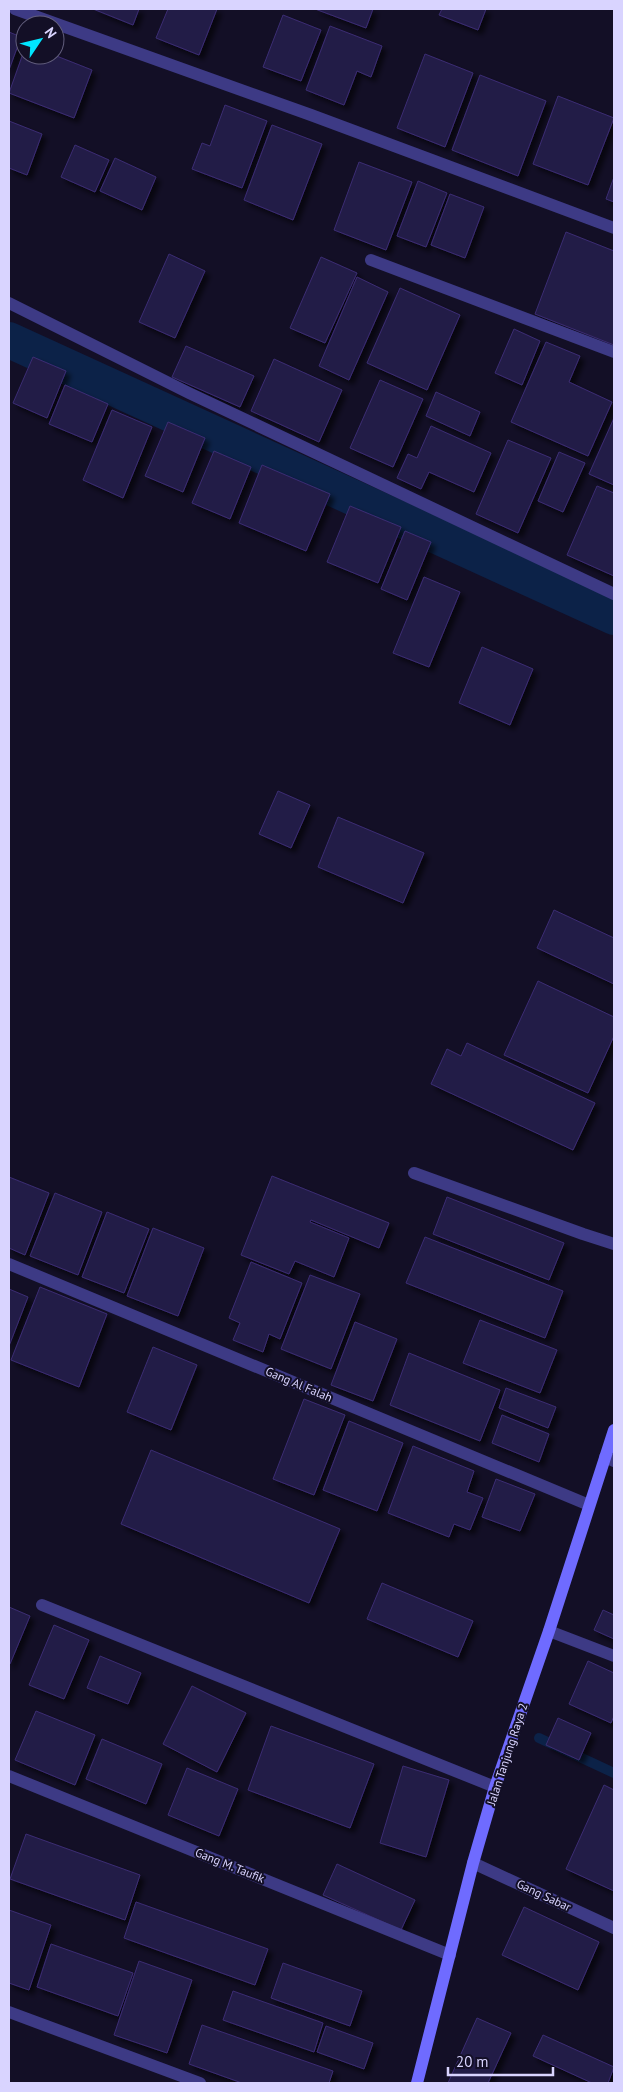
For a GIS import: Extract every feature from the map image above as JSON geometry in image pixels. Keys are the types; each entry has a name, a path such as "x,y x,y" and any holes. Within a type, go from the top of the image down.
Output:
{"street":[{"path":"15,9 311,115 614,228"},
{"path":"371,260 614,352"},
{"path":"9,303 190,393 614,594"},
{"path":"414,1173 614,1244"},
{"name":"Gang Al Falah","path":"9,1264 589,1505"},
{"name":"Jalan Tanjung Raya 2","path":"417,2083 473,1863 495,1787 549,1631 589,1505 610,1459 614,1430"},
{"path":"42,1605 495,1787"},
{"path":"549,1631 614,1656"},
{"name":"Gang M. Taufik","path":"9,1776 450,1955"},
{"name":"Gang Sabar","path":"473,1863 614,1928"},
{"path":"9,2012 200,2083"}],"building":[{"path":"93,9 139,9 133,25"},
{"path":"168,9 217,9 199,55 156,38"},
{"path":"315,9 373,9 366,28"},
{"path":"442,9 486,9 478,30 439,15"},
{"path":"283,15 321,30 301,81 263,67"},
{"path":"330,26 382,46 371,77 357,71 344,105 306,90"},
{"path":"9,32 15,34 15,54 9,70"},
{"path":"425,54 473,73 445,147 397,128"},
{"path":"65,59 92,70 74,118 9,93 19,65 65,65"},
{"path":"480,75 546,101 518,176 452,150"},
{"path":"558,96 614,118 588,185 533,164"},
{"path":"225,105 267,121 242,188 192,169 202,143 210,146"},
{"path":"9,121 42,134 27,175 9,168"},
{"path":"272,125 322,144 293,220 244,200"},
{"path":"75,145 109,160 95,192 61,177"},
{"path":"115,158 156,177 142,210 100,191"},
{"path":"359,162 412,182 386,250 334,230"},
{"path":"614,177 614,202 606,199"},
{"path":"418,181 447,193 426,247 397,236"},
{"path":"450,194 484,207 465,258 431,245"},
{"path":"566,232 614,251 614,345 535,314"},
{"path":"169,254 205,271 175,338 139,322"},
{"path":"321,257 357,273 325,343 290,328"},
{"path":"357,277 388,292 349,380 319,366"},
{"path":"400,288 460,315 427,390 367,363"},
{"path":"514,329 540,341 522,385 495,373"},
{"path":"546,342 580,356 569,382 612,402 588,456 511,422"},
{"path":"186,346 254,376 240,407 172,377"},
{"path":"33,357 66,371 47,418 13,403"},
{"path":"274,359 342,390 319,442 251,411"},
{"path":"380,380 423,399 393,467 350,448"},
{"path":"65,385 108,404 92,442 49,424"},
{"path":"436,392 480,412 470,436 426,416"},
{"path":"112,410 152,427 123,498 83,480"},
{"path":"614,418 614,485 589,474"},
{"path":"168,422 205,438 183,492 145,476"},
{"path":"431,426 491,453 474,492 429,472 421,489 397,478 408,454 417,458"},
{"path":"508,440 551,458 518,533 476,514"},
{"path":"214,451 251,467 230,519 192,503"},
{"path":"559,452 585,463 563,512 538,501"},
{"path":"262,465 330,494 306,551 239,523"},
{"path":"597,486 614,493 614,576 567,555"},
{"path":"350,506 401,527 378,583 327,562"},
{"path":"405,531 431,542 407,600 381,589"},
{"path":"424,577 460,592 429,667 393,653"},
{"path":"482,647 533,669 510,725 459,703"},
{"path":"278,791 310,805 291,848 259,834"},
{"path":"338,817 424,853 403,903 318,867"},
{"path":"554,910 614,938 614,984 537,948"},
{"path":"538,981 614,1017 614,1036 588,1093 504,1055"},
{"path":"467,1043 595,1103 573,1150 431,1084 447,1049 461,1056"},
{"path":"272,1176 389,1223 379,1248 311,1220 310,1222 349,1238 334,1277 295,1261 289,1274 241,1255"},
{"path":"9,1177 49,1193 25,1255 9,1248"},
{"path":"55,1193 102,1212 78,1275 30,1256"},
{"path":"447,1197 564,1243 549,1280 433,1234"},
{"path":"107,1212 149,1229 124,1293 82,1277"},
{"path":"153,1228 204,1248 178,1316 127,1296"},
{"path":"425,1237 563,1291 545,1338 406,1283"},
{"path":"251,1262 302,1283 280,1339 269,1334 263,1352 233,1340 240,1323 229,1318"},
{"path":"310,1275 360,1294 331,1369 281,1349"},
{"path":"40,1287 107,1314 79,1387 11,1360"},
{"path":"9,1289 28,1297 9,1346"},
{"path":"480,1320 557,1350 540,1393 463,1363"},
{"path":"355,1322 397,1339 373,1401 331,1385"},
{"path":"153,1347 197,1365 171,1430 127,1412"},
{"path":"409,1353 500,1390 480,1441 390,1405"},
{"path":"506,1388 556,1407 548,1428 499,1408"},
{"path":"304,1399 345,1415 314,1495 273,1479"},
{"path":"502,1415 549,1434 539,1462 492,1443"},
{"path":"349,1421 403,1443 377,1511 323,1490"},
{"path":"413,1446 474,1471 467,1492 483,1498 470,1530 454,1524 449,1537 388,1513"},
{"path":"151,1450 340,1529 309,1603 121,1524"},
{"path":"496,1479 535,1494 520,1531 482,1517"},
{"path":"382,1583 473,1621 458,1657 367,1619"},
{"path":"9,1607 30,1616 10,1664 9,1664"},
{"path":"603,1610 614,1615 614,1639 594,1630"},
{"path":"54,1625 89,1640 64,1699 29,1685"},
{"path":"100,1656 141,1673 128,1704 87,1688"},
{"path":"588,1661 614,1673 614,1716 611,1723 569,1704"},
{"path":"192,1686 246,1713 217,1772 163,1744"},
{"path":"36,1711 95,1735 75,1785 15,1760"},
{"path":"558,1718 591,1733 579,1760 546,1745"},
{"path":"271,1726 374,1764 350,1828 248,1790"},
{"path":"102,1739 162,1764 146,1804 86,1779"},
{"path":"403,1766 449,1780 426,1857 380,1843"},
{"path":"187,1768 238,1789 219,1836 168,1815"},
{"path":"604,1785 614,1790 614,1891 566,1869"},
{"path":"26,1834 140,1875 125,1920 10,1879"},
{"path":"337,1864 415,1900 401,1930 323,1895"},
{"path":"136,1902 268,1949 255,1985 124,1938"},
{"path":"524,1907 599,1942 578,1990 502,1955"},
{"path":"9,1910 51,1925 29,1990 9,1983"},
{"path":"51,1944 133,1973 118,2016 37,1987"},
{"path":"139,1961 192,1980 167,2053 114,2035"},
{"path":"283,1963 362,1991 350,2026 271,1998"},
{"path":"233,1991 323,2023 314,2052 223,2020"},
{"path":"477,2018 511,2033 488,2083 448,2083"},
{"path":"202,2025 333,2071 329,2083 242,2083 189,2064"},
{"path":"326,2026 373,2043 364,2069 317,2052"},
{"path":"543,2035 614,2067 608,2083 592,2083 533,2056"}],"waterway":[{"path":"9,340 614,617"},
{"path":"539,1738 614,1773"}]}
